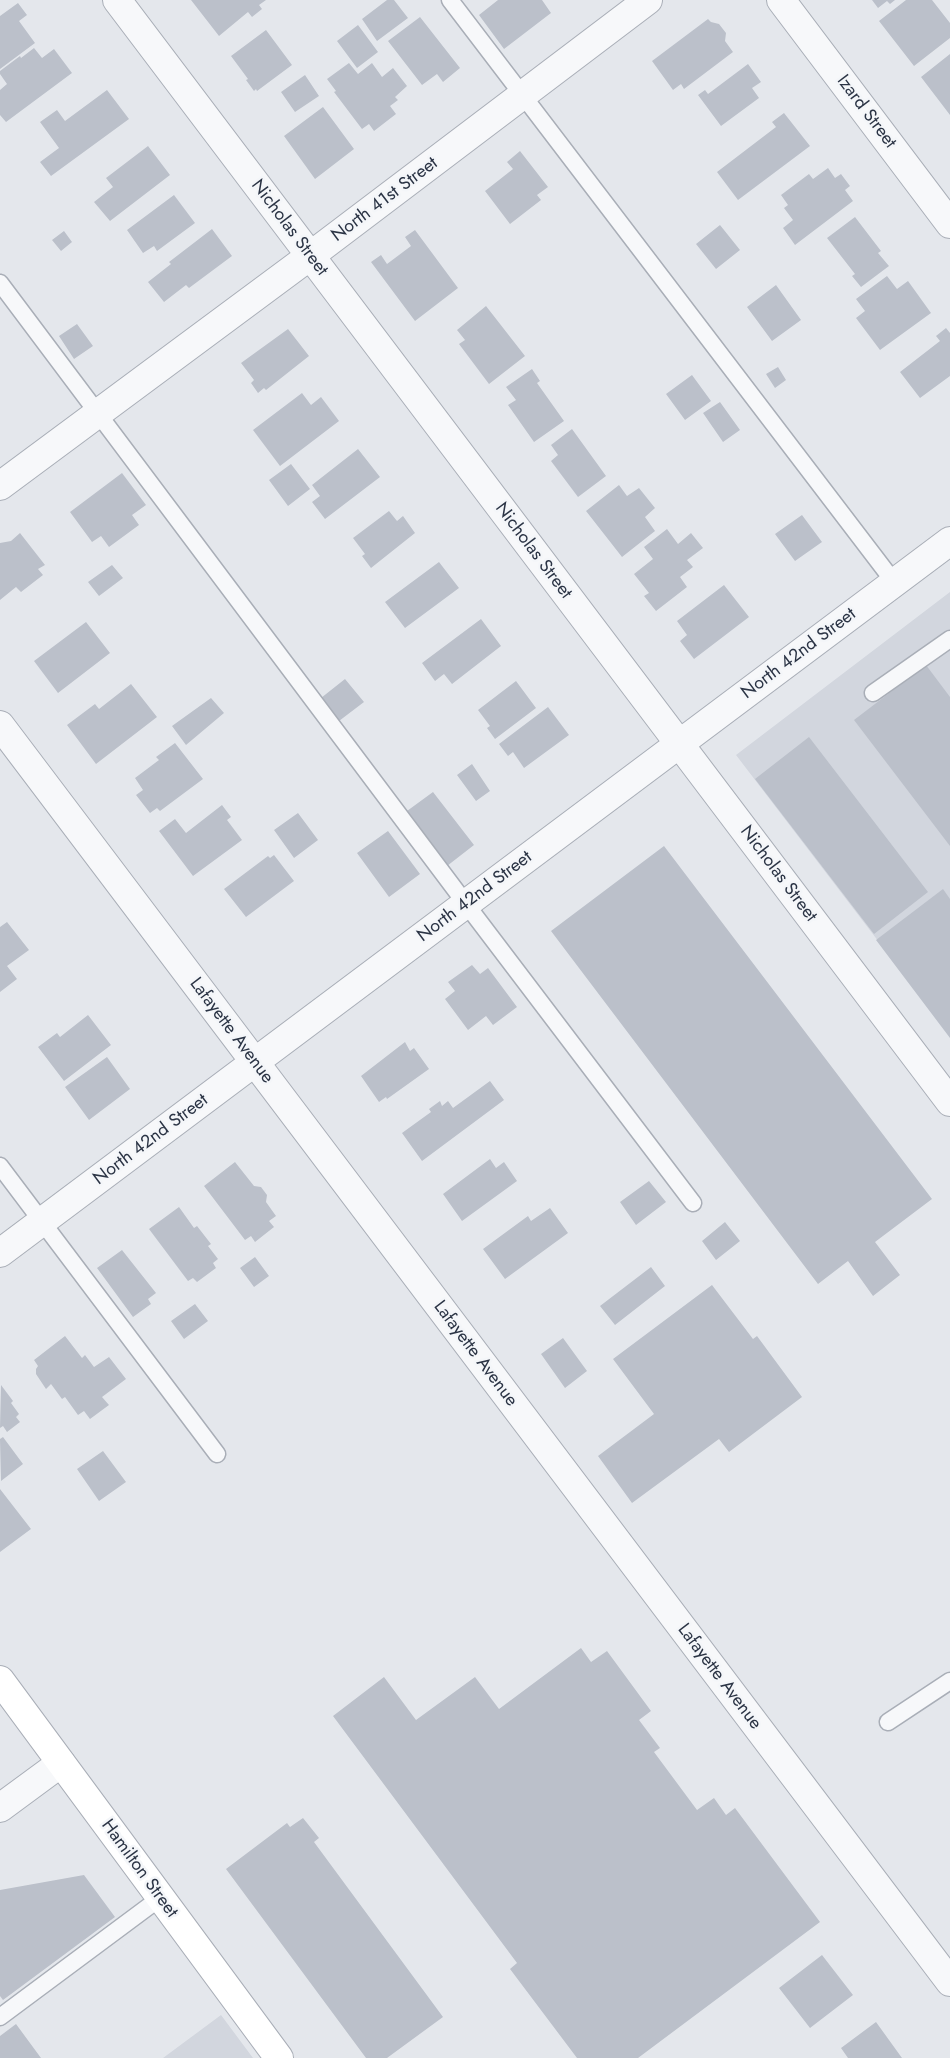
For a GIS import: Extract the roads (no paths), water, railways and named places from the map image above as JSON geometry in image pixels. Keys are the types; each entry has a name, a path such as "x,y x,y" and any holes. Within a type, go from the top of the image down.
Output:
{"main road":[{"name":"Hamilton Street","path":"0,1680 279,2058"}],"street":[{"name":"Nicholas Street","path":"117,0 950,1102"},
{"name":"North 41st Street","path":"0,486 310,256 648,0"},
{"name":"Izard Street","path":"781,0 950,224"},
{"name":"North 42nd Street","path":"0,1253 950,540"},
{"name":"Lafayette Avenue","path":"0,725 950,1982"},
{"path":"0,1808 61,1763"}],"lane":[{"path":"450,0 894,582"},
{"path":"0,283 693,1203"},
{"path":"873,693 950,639"},
{"path":"0,1166 217,1454"},
{"path":"888,1722 950,1681"},
{"path":"0,2017 160,1898"}]}
